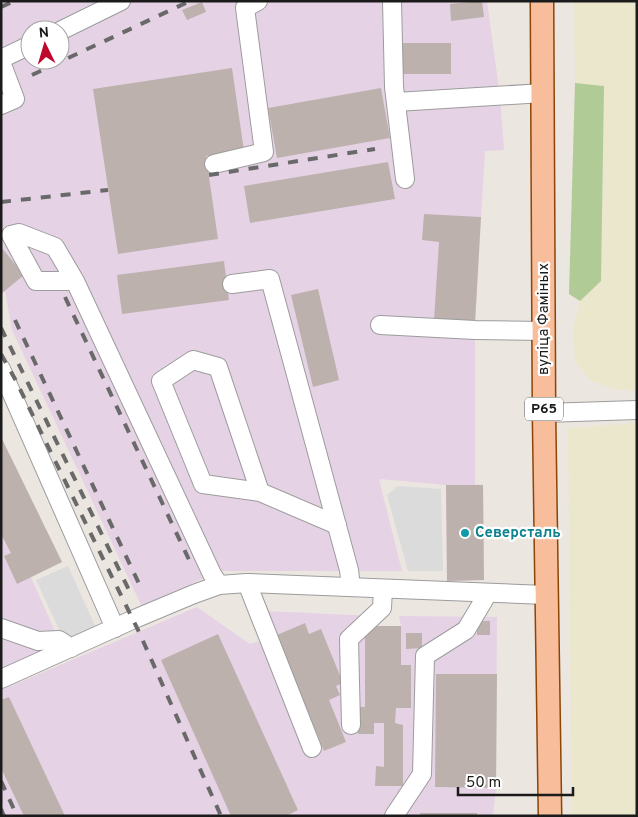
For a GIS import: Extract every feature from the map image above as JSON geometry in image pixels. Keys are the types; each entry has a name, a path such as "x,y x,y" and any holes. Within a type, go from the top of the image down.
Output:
{"main road":[{"name":"вуліца Фаміных","path":"542,1 544,413 550,816"}],"street":[{"path":"70,26 121,1"},
{"path":"214,164 264,152 245,8 258,1"},
{"path":"392,1 396,102 404,179"},
{"path":"1,105 15,98 1,61 20,51"},
{"path":"396,102 543,93"},
{"path":"232,284 270,279 349,570 351,587"},
{"path":"75,281 212,574 219,585"},
{"path":"380,326 545,331"},
{"path":"260,492 218,367 192,360 161,381 203,484 260,492 337,525"},
{"path":"1,369 115,628"},
{"path":"544,413 637,410"},
{"path":"247,583 312,748"},
{"path":"1,679 115,628 219,585 247,583 546,594"},
{"path":"351,725 349,639 382,608 382,588"},
{"path":"394,816 422,774 425,656 466,630 488,593"},
{"path":"1,628 38,641 59,640 71,648"}],"shaded area":[{"path":"1,1 487,1 500,96 504,150 485,151 475,323 475,484 483,485 484,580 447,581 446,485 379,479 402,571 219,571 142,607 12,330 5,291 1,294"},
{"path":"574,1 637,1 637,391 617,390 592,381 575,362 573,329 580,301 601,281 604,86 575,83"},
{"path":"637,423 637,816 572,816 568,428"},
{"path":"1,437 62,562 31,577 61,645 1,671"},
{"path":"398,486 441,489 443,571 408,571 387,495"},
{"path":"68,566 96,628 65,642 36,580"},
{"path":"197,607 250,644 277,635 266,611 374,616 374,626 401,626 399,616 497,617 496,788 493,816 1,816 1,690"}],"green space":[{"path":"575,83 604,86 601,281 580,301 569,294"}],"building":[{"path":"482,1 484,17 451,21 450,4"},
{"path":"202,2 206,12 187,20 182,10"},
{"path":"402,43 451,43 451,74 402,74"},
{"path":"232,68 244,151 206,156 218,239 118,254 93,89"},
{"path":"381,88 390,138 277,158 268,108"},
{"path":"388,162 395,199 250,223 244,186"},
{"path":"424,214 481,217 475,323 434,320 439,242 422,240"},
{"path":"1,247 24,275 1,294"},
{"path":"224,261 229,300 122,314 117,275"},
{"path":"318,289 339,380 313,387 291,295"},
{"path":"1,437 62,562 17,584 4,556 11,553 1,534"},
{"name":"Северсталь","path":"446,485 483,485 484,580 447,581"},
{"path":"477,621 490,621 490,635 477,635"},
{"path":"305,623 309,634 321,629 343,683 336,686 340,695 329,700 346,742 324,751 277,635"},
{"path":"365,626 401,626 401,665 411,665 411,708 396,708 395,723 403,725 403,786 375,786 376,766 384,767 384,723 374,723 374,734 358,734 358,707 365,707"},
{"path":"406,633 422,633 422,648 406,649"},
{"path":"218,634 298,810 286,816 231,816 161,660"},
{"path":"436,674 497,674 496,788 435,787"},
{"path":"9,697 65,816 24,816 1,768 1,700"},
{"path":"420,813 477,813 477,816 420,816"}],"railway":[{"path":"1,7 14,1"},
{"path":"32,75 190,1"},
{"path":"209,175 375,149"},
{"path":"1,202 108,190"},
{"path":"65,297 191,564"},
{"path":"15,320 141,588"},
{"path":"1,328 129,590"},
{"path":"1,354 139,632 221,816"},
{"path":"1,781 17,816"},
{"path":"1,809 4,816"}],"place":[{"name":"Северсталь","path":"465,533"}]}
